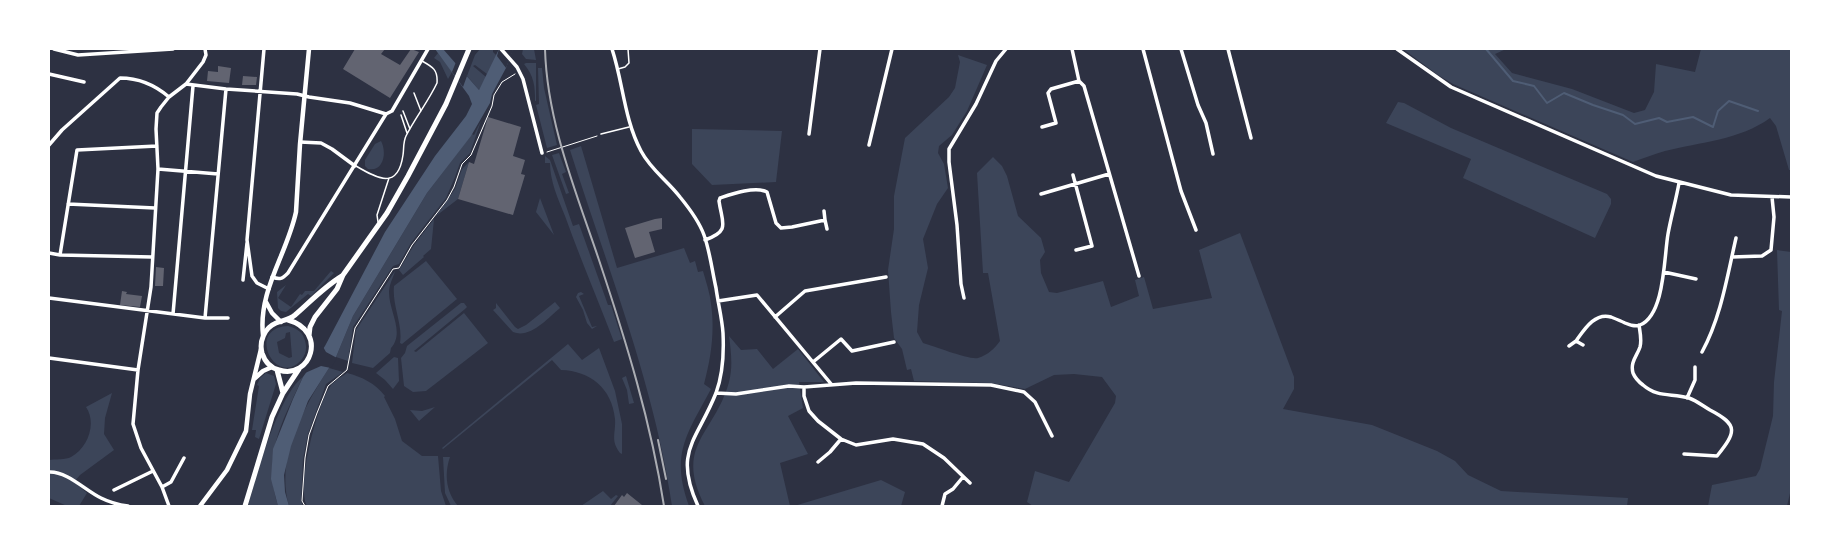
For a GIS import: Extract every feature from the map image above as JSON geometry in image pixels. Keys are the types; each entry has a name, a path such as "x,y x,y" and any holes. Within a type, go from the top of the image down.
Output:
{"main road":[{"path":"200,506 227,470 246,431 263,335 263,308 266,302 272,277 295,217 300,142 309,49"},
{"path":"245,506 266,436 283,394 298,369 308,359 311,351 309,336 310,328 315,317 338,289 343,275 378,226 412,170 446,104 469,49"},
{"path":"263,335 268,328 275,323 288,320 323,288 343,275"},
{"path":"266,302 272,313 281,322"},
{"path":"288,320 301,325 309,336"},
{"path":"261,348 266,361 272,367 278,370 292,371 298,369"},
{"path":"254,379 263,371 272,367"},
{"path":"278,370 283,394"}],"street":[{"path":"54,49 78,55 173,49"},
{"path":"91,55 92,49"},
{"path":"168,506 162,487 141,448 133,424 138,370 151,288 158,169 156,129 157,114 169,97 186,84 206,55 205,49"},
{"path":"242,280 264,49"},
{"path":"272,277 279,279 283,278 288,273 386,114 392,111 428,49"},
{"path":"501,49 510,58 520,72 526,86 543,153"},
{"path":"612,49 631,126 640,150 650,166 679,195 704,234 718,301 723,332 723,356 720,379 716,393 691,444 686,466 690,490 698,506"},
{"path":"809,134 820,49"},
{"path":"869,145 892,49"},
{"path":"964,298 961,284 957,225 949,162 949,149 976,104 996,61 1006,49"},
{"path":"1072,49 1079,81 1084,86 1108,174 1139,276"},
{"path":"1143,49 1181,191 1196,230"},
{"path":"1181,49 1198,105 1206,123 1213,154"},
{"path":"1228,49 1251,138"},
{"path":"1397,49 1451,87 1656,176 1731,195 1791,197"},
{"path":"49,74 84,82"},
{"path":"49,145 62,130 120,78 149,83 169,97"},
{"path":"1042,127 1056,123 1048,92 1051,89 1079,81"},
{"path":"186,84 226,89 297,94 350,103 386,114"},
{"path":"173,314 193,86"},
{"path":"205,318 226,89"},
{"path":"300,142 321,143 355,166"},
{"path":"60,255 77,150 157,146"},
{"path":"158,169 218,174"},
{"path":"1041,194 1108,174"},
{"path":"1073,175 1092,246 1076,250"},
{"path":"1569,346 1576,341 1594,320 1603,316 1631,325 1639,325 1646,321 1652,314 1657,302 1664,272 1668,232 1679,183"},
{"path":"705,240 716,236 722,231 724,223 719,201 720,198 743,192 763,190 767,192 776,223 780,228 825,220"},
{"path":"1732,257 1762,256 1771,250 1774,217 1772,197"},
{"path":"68,204 155,208"},
{"path":"824,211 827,229"},
{"path":"1702,352 1711,335 1719,312 1736,238"},
{"path":"247,240 252,276 257,283 269,289"},
{"path":"49,252 60,255 152,257"},
{"path":"1664,272 1696,279"},
{"path":"775,317 805,292 886,277"},
{"path":"718,301 757,296 832,385"},
{"path":"49,298 147,312 205,318 228,318"},
{"path":"1639,325 1640,347 1633,362 1633,373 1638,381 1648,390 1660,395 1687,398 1696,401 1726,418 1731,426 1731,435 1718,456 1684,454"},
{"path":"813,362 841,340 852,351 894,342"},
{"path":"1576,341 1583,345"},
{"path":"49,358 138,370"},
{"path":"1687,398 1695,380 1695,367"},
{"path":"716,393 736,394 789,386 856,383 991,385 1024,392 1035,402 1052,436"},
{"path":"804,386 804,396 809,411 818,421 841,439 856,445 893,439 923,444 941,456 970,483"},
{"path":"818,462 830,452 841,439"},
{"path":"162,487 171,482 184,458"},
{"path":"114,490 153,471"},
{"path":"49,472 54,472 78,482 101,498 128,506"},
{"path":"942,506 945,494 953,489 963,477"}],"lane":[{"path":"618,69 625,67 629,63 628,49"},
{"path":"355,166 379,179 389,178 399,170 405,138 434,89 438,74 434,67 422,60"},
{"path":"414,93 421,112"},
{"path":"403,111 410,129"},
{"path":"400,115 407,134"},
{"path":"601,134 631,126"},
{"path":"378,226 377,215 389,178"}],"path":[{"path":"305,506 302,501 303,481 309,434 328,386 347,370 355,328 394,269 398,268 412,245 447,200 454,187 462,164 471,155 492,106 494,95 502,82 515,74"},
{"path":"543,153 601,134"}],"shaded area":[{"path":"435,49 443,49 479,90 499,49 513,49 506,68 492,94 490,103 471,136 427,193 353,316 336,357 308,401 291,446 284,475 285,492 289,506 278,506 271,479 273,449 303,377 325,346 385,232 435,156 466,116 472,104 469,96"},
{"path":"480,49 493,49 493,52 497,56 487,74 475,65 473,66 486,77 479,90 467,76 475,55"},
{"path":"523,49 534,49 536,60 526,59 522,54"},
{"path":"1403,49 1506,49 1495,54 1512,73 1572,89 1634,113 1645,110 1654,92 1656,64 1695,72 1701,49 1791,49 1791,170 1789,170 1776,126 1770,118 1733,136 1665,151 1633,162 1453,84 1438,75"},
{"path":"438,53 452,72 448,79 440,62 434,58"},
{"path":"958,55 987,65 967,111 952,135 939,146 938,153 944,164 948,188 937,204 923,239 928,268 919,305 917,332 923,343 960,355 978,358 991,351 1000,341 988,273 983,273 977,173 993,157 1002,166 1007,176 1018,216 1041,238 1045,252 1040,260 1041,273 1049,292 1057,293 1103,281 1111,307 1139,296 1135,280 1144,277 1153,309 1212,298 1199,250 1240,233 1294,377 1294,389 1283,409 1372,425 1437,451 1455,461 1468,475 1501,491 1628,498 1627,506 1033,506 1027,502 1035,471 1069,482 1115,403 1116,396 1102,377 1074,374 1054,375 1025,389 991,383 914,381 911,369 907,370 902,349 894,338 888,270 894,229 894,196 905,138 949,97 955,88 960,62"},
{"path":"536,63 536,101 533,81 524,64"},
{"path":"538,68 542,68 544,88 557,145 547,148 536,105 539,104"},
{"path":"1398,102 1404,103 1451,128 1607,194 1611,199 1611,204 1595,238 1463,178 1471,159 1386,123"},
{"path":"481,121 470,153 460,163 446,198 411,243 399,264 393,266 353,327 348,361 336,357 353,316 427,193 472,134 474,135"},
{"path":"692,129 782,131 776,182 712,185 692,164"},
{"path":"381,141 384,150 383,160 378,167 368,169 365,166 365,160 375,144"},
{"path":"581,146 617,268 684,248 690,263 695,261 698,272 703,271 709,292 713,324 709,364 704,384 711,389 688,432 681,458 681,472 689,506 672,506 664,460 642,370 570,150"},
{"path":"559,153 566,172 562,174 569,193 566,194 552,155"},
{"path":"545,156 550,160 573,226 579,224 608,305 611,305 622,339 614,342 557,197 551,176 550,163 545,163"},
{"path":"469,162 458,199 436,216 455,189 462,169"},
{"path":"540,198 554,235 536,212"},
{"path":"434,219 431,249 403,275 399,270 414,245"},
{"path":"1777,250 1791,252 1791,489 1787,506 1708,506 1712,485 1756,476 1760,469 1773,416 1774,382 1782,311 1779,310"},
{"path":"426,261 457,299 402,344 400,343 401,336 394,286"},
{"path":"331,271 334,273 311,296 308,294 286,312 281,311 278,308 277,292 286,285 278,298 291,307 300,294 302,295 305,291 314,291"},
{"path":"395,271 390,284 389,292 397,335 390,353 373,368 352,363 356,330"},
{"path":"581,292 584,294 579,296 592,327 597,326 592,329 587,323 583,310 576,297 578,293"},
{"path":"555,302 560,308 544,322 526,333 513,332 493,310 496,308 496,303 518,329 526,325"},
{"path":"461,303 464,303 467,307 414,351 416,352 464,313 488,343 426,391 413,392 404,386 401,358 405,353 407,346"},
{"path":"288,326 302,333 305,341 306,352 302,359 292,367 283,367 275,363 269,355 267,345 268,336 275,329","holes":["290,332 292,357 289,358 279,353 277,342 285,338 286,333"]},
{"path":"729,336 741,350 757,349 773,369 798,349 824,382 799,382 803,408 788,416 808,454 780,463 790,506 705,506 696,485 693,468 695,454 700,441 723,400 729,382 731,353"},
{"path":"568,344 582,360 599,348 615,391 622,424 622,454 615,444 615,419 613,408 604,390 598,383 590,378 572,371 561,370 552,360 443,449 442,448"},
{"path":"394,357 398,358 399,381 393,389 376,373"},
{"path":"329,368 343,372 326,384 308,434 303,459 301,501 303,506 289,506 286,488 286,470 294,434 310,399"},
{"path":"266,373 274,376 276,384 259,439 255,437 256,430 252,430 259,386 257,385 260,378"},
{"path":"347,373 368,381 381,391 385,396 384,397 395,419 402,441 422,456 438,456 441,491 446,506 307,506 304,496 306,464 319,410 331,385"},
{"path":"626,376 634,403 629,404 627,390 622,378"},
{"path":"303,377 282,424 273,455 272,471 278,506 248,506 263,456 277,417 294,386"},
{"path":"112,393 105,418 104,434 114,450 80,475 74,482 87,493 79,506 67,506 49,498 49,460 69,458 82,448 89,435 91,427 91,420 86,407"},
{"path":"435,407 419,421 410,410 422,411"},
{"path":"443,457 450,457 447,470 447,483 451,495 458,506 451,506 445,493"},
{"path":"881,480 905,492 901,506 794,506"},
{"path":"603,491 611,499 616,495 618,496 610,506 581,506"}],"pier":[{"path":"499,49 513,50 506,68 497,56"},
{"path":"456,62 467,76 463,87 452,72"},
{"path":"322,345 326,352 337,358 331,368 321,366 305,373"}],"building":[{"path":"355,49 385,49 381,54 400,65 411,49 419,52 390,98 343,69"},
{"path":"218,66 231,68 229,83 207,81 208,71 218,72"},
{"path":"243,76 257,77 256,85 242,85"},
{"path":"488,117 521,127 513,156 525,160 521,174 525,175 513,215 458,199 469,162 474,164"},
{"path":"662,218 662,229 649,232 655,252 635,258 625,228"},
{"path":"156,267 164,268 163,286 155,286"},
{"path":"122,291 127,292 126,294 142,296 140,307 120,305"},
{"path":"627,493 642,505 614,506 622,495 624,497"}],"waterway":[{"path":"1486,49 1513,81 1534,86 1547,103 1564,93 1623,115 1635,124 1659,118 1667,122 1693,117 1713,127 1718,111 1729,101 1758,111"}],"railway":[{"path":"545,49 547,76 557,130 572,183 619,321 637,382 659,475 664,506"},
{"path":"658,440 666,479"}]}
